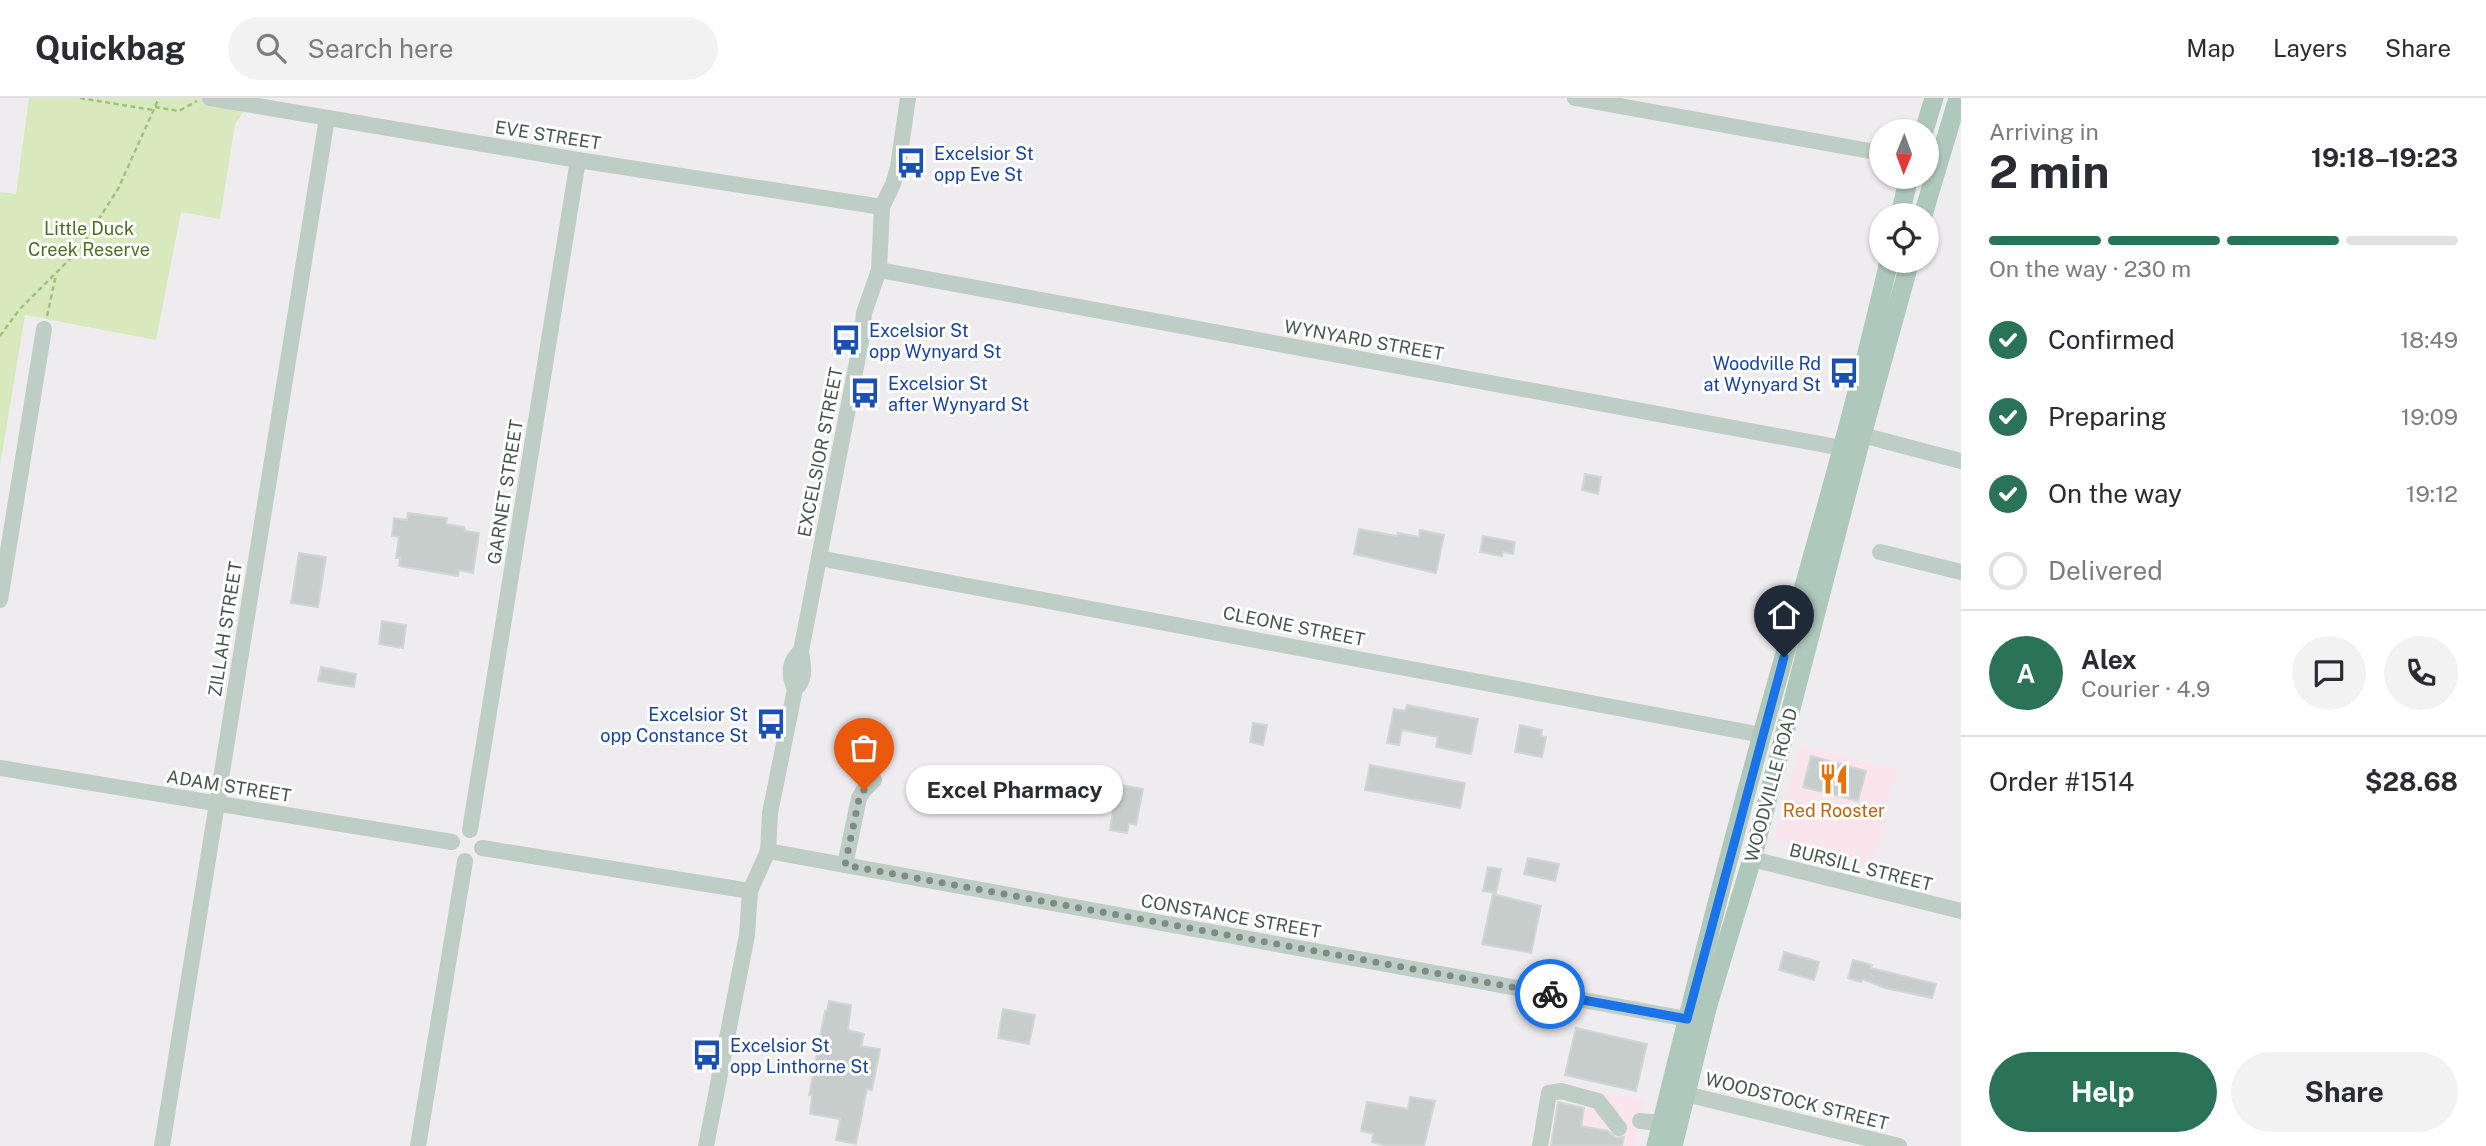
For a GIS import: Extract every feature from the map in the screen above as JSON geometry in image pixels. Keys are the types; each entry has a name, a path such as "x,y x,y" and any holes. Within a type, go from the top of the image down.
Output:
{"main road":[{"path":"1928,119 1934,98"},
{"path":"1927,203 1958,98"},
{"name":"WOODVILLE ROAD","path":"1656,1146 1687,1019 1842,448 1886,273"},
{"name":"WOODVILLE ROAD","path":"1674,1146 1708,1005 1752,859 1907,273"}],"street":[{"name":"EVE STREET","path":"209,98 578,160 881,207"},
{"name":"EXCELSIOR STREET","path":"706,1146 747,935 750,891 768,851 770,813 795,689 803,681 801,651 862,336 864,313 879,270 881,207 898,167 908,98"},
{"path":"1575,98 1869,151"},
{"name":"ZILLAH STREET","path":"162,1146 327,118"},
{"name":"GARNET STREET","path":"470,830 578,160"},
{"name":"WYNYARD STREET","path":"879,270 1842,448"},
{"path":"0,600 44,330"},
{"path":"1863,435 1961,461"},
{"path":"1880,552 1961,572"},
{"name":"CLEONE STREET","path":"819,558 1762,735"},
{"name":"ADAM STREET","path":"0,768 452,842"},
{"path":"845,865 859,799 874,780"},
{"path":"470,830 480,838 482,848 478,856 465,861 456,856 452,842 456,834 470,830"},
{"path":"482,848 750,891"},
{"name":"CONSTANCE STREET","path":"768,851 1687,1019"},
{"name":"BURSILL STREET","path":"1752,859 1961,911"},
{"path":"418,1146 465,861"},
{"path":"1540,1146 1549,1093 1561,1091 1598,1101 1619,1128"},
{"name":"WOODSTOCK STREET","path":"1686,1094 1899,1146"},
{"path":"1640,1121 1662,1123"}],"path":[{"path":"80,98 179,111 203,98"},
{"path":"0,336 19,310 79,250 118,189 159,98"},
{"path":"44,330 57,272"}],"shaded area":[{"path":"1800,745 1897,769 1873,865 1775,839"},
{"path":"1547,1081 1645,1100 1635,1146 1534,1146"}],"green space":[{"name":"Little Duck Creek Reserve","path":"29,98 253,98 235,124 220,219 181,212 156,340 25,315 0,466 0,192 16,194"}],"building":[{"path":"1585,474 1601,477 1598,494 1582,490"},
{"path":"408,513 447,518 446,524 479,533 473,573 459,570 458,576 399,566 400,558 396,558 399,537 392,536 394,518 407,520"},
{"path":"1359,529 1397,536 1398,533 1419,537 1420,530 1444,535 1436,573 1354,554"},
{"path":"1483,536 1515,542 1513,554 1503,552 1502,556 1480,552"},
{"path":"299,553 326,557 318,607 291,603"},
{"path":"382,621 406,625 403,648 379,644"},
{"path":"321,667 356,674 354,687 318,681"},
{"path":"1407,705 1478,719 1471,754 1436,747 1438,737 1402,730 1399,745 1387,743 1394,709 1405,711"},
{"path":"1253,723 1267,725 1263,745 1250,742"},
{"path":"1520,725 1542,730 1541,736 1546,737 1542,757 1515,752"},
{"name":"Red Rooster","path":"1811,756 1866,771 1858,801 1803,787"},
{"path":"1370,765 1465,783 1460,808 1365,790"},
{"path":"1100,781 1143,789 1136,825 1129,823 1127,833 1110,830 1115,797 1098,794"},
{"path":"1528,858 1559,864 1555,881 1524,874"},
{"path":"1488,867 1501,869 1496,893 1483,891"},
{"path":"1493,894 1541,906 1531,953 1482,944"},
{"path":"1784,952 1819,962 1814,980 1779,970"},
{"path":"1853,960 1872,965 1871,968 1936,984 1932,998 1885,988 1862,979 1861,982 1848,978"},
{"path":"829,1001 851,1005 848,1030 864,1034 861,1046 880,1049 872,1090 867,1089 856,1144 836,1140 840,1119 810,1114 812,1095 809,1095"},
{"path":"1003,1009 1035,1015 1029,1044 998,1038"},
{"path":"1576,1028 1647,1044 1636,1091 1565,1075"},
{"path":"1410,1097 1435,1101 1424,1146 1386,1146 1372,1142 1373,1134 1361,1131 1367,1102 1408,1109"},
{"path":"1558,1102 1584,1108 1581,1126 1608,1131 1616,1138 1624,1137 1622,1146 1551,1146"}],"way so far":[{"path":"864,790 859,799 845,865 1550,994"}],"place":[{"name":"Excelsior St opp Eve St","path":"911,163"},
{"name":"Excelsior St opp Wynyard St","path":"846,340"},
{"name":"Woodville Rd at Wynyard St","path":"1844,373"},
{"name":"Excelsior St after Wynyard St","path":"865,393"},
{"name":"Excelsior St opp Constance St","path":"771,724"},
{"name":"Red Rooster","path":"1834,779"},
{"name":"Excel Pharmacy","path":"864,790"},
{"name":"Excelsior St opp Linthorne St","path":"707,1055"}],"route":[{"path":"1550,994 1687,1019 1784,657"}]}
